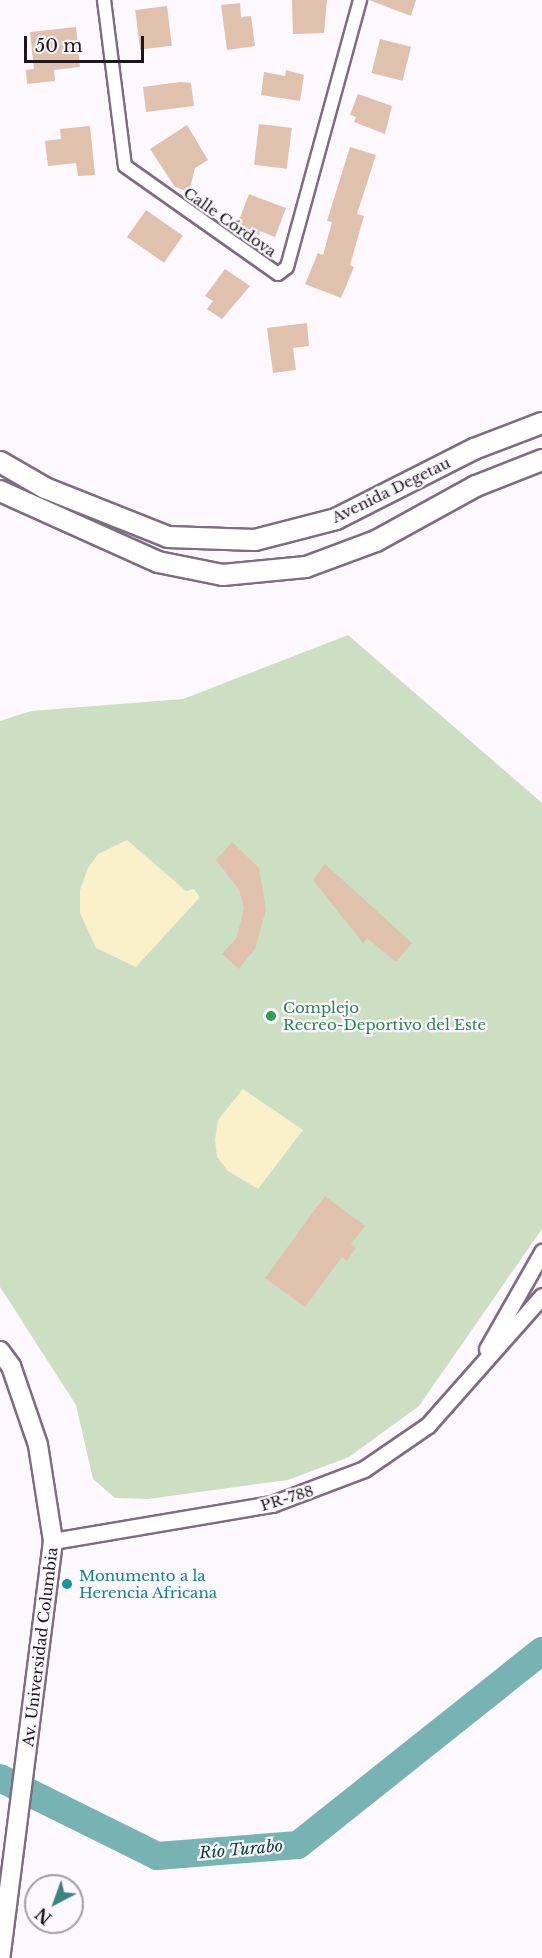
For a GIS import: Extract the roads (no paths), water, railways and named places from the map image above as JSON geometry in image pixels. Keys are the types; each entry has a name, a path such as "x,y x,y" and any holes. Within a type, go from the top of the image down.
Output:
{"main road":[{"name":"Avenida Degetau","path":"0,462 45,488 168,537 255,540 336,519 474,449 542,423"},
{"path":"0,491 158,562 223,575 306,567 376,541 476,486 542,460"},
{"name":"Av. Universidad Columbia","path":"0,1351 11,1366 38,1445 53,1541 44,1639 14,1843 0,1958"},
{"name":"Av. Universidad Columbia","path":"0,1863 14,1843"}],"street":[{"name":"Calle Córdova","path":"104,0 125,166 278,274 287,267 360,0"},
{"name":"PR-788","path":"479,1365 542,1252"},
{"name":"PR-788","path":"53,1541 216,1517 272,1504 364,1469 428,1425 542,1296"}],"waterway":[{"name":"Río Turabo","path":"0,1778 157,1856 298,1845 542,1651"}],"place":[{"name":"Complejo Recreo-Deportivo del Este","path":"271,1016"},
{"name":"Monumento a la Herencia Africana","path":"67,1584"}]}
